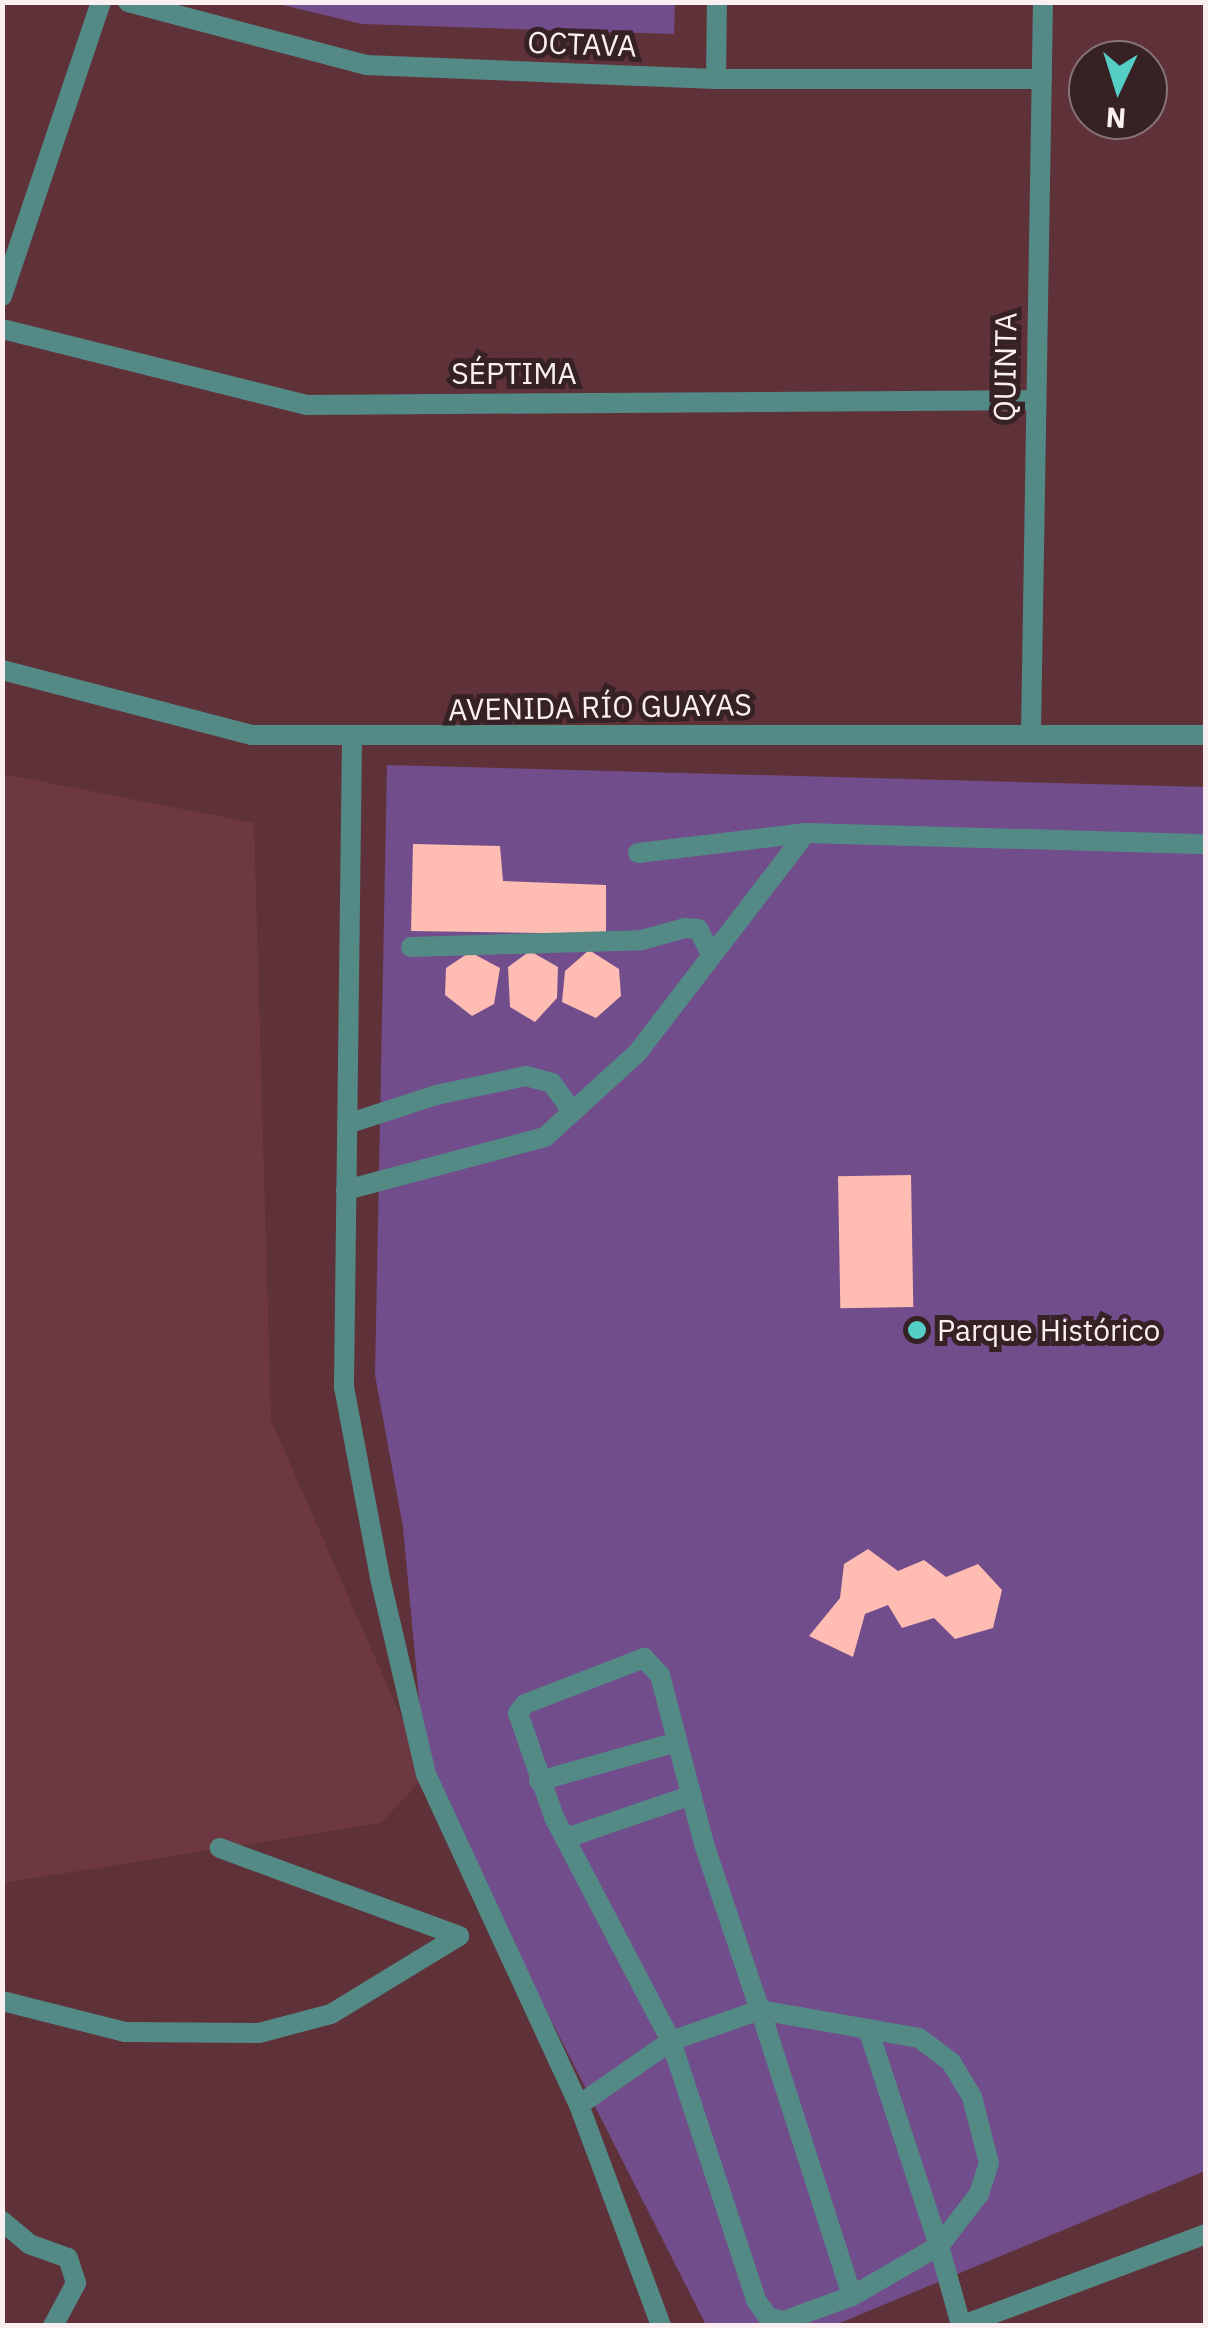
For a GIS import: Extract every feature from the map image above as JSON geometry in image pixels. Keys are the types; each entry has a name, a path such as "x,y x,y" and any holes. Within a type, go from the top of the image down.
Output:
{"street":[{"path":"2,296 101,2"},
{"name":"OCTAVA","path":"128,2 366,65 716,80 1042,79"},
{"path":"716,80 717,2"},
{"name":"QUINTA","path":"1031,732 1043,2"},
{"name":"SÉPTIMA","path":"2,330 306,405 1034,400"},
{"name":"AVENIDA RÍO GUAYAS","path":"2,670 252,734 352,739 1031,732 1206,735"},
{"path":"352,739 344,1386 426,1774 579,2106 661,2326"},
{"path":"346,1190 513,1150 544,1137 638,1052 806,834"},
{"path":"638,853 806,834 1206,844"},
{"path":"411,947 642,940 698,928 711,953"},
{"path":"347,1124 436,1095 526,1076 552,1083 571,1110"},
{"path":"579,2106 671,2042 760,2010 919,2038 951,2062 972,2097 989,2162 979,2194 939,2246 852,2296 784,2322 768,2317 756,2300 671,2042 566,1838 518,1726 525,1704 628,1660 651,1660 692,1795 760,2010 852,2296"},
{"path":"539,1781 677,1742"},
{"path":"566,1838 692,1795"},
{"path":"2,2001 125,2032 260,2033 331,2014 459,1936 220,1848"},
{"path":"868,2029 961,2325 1206,2234"},
{"path":"2,2220 29,2244 68,2258 76,2283 53,2326"}],"shaded area":[{"path":"274,3 675,3 674,34 362,24"},
{"path":"387,765 1205,787 1205,2171 835,2325 706,2325 426,1774 403,1527 375,1375"},
{"path":"3,774 254,823 271,1420 426,1774 381,1823 3,1883"}],"building":[{"path":"413,844 500,846 503,881 606,885 606,934 411,931"},
{"path":"589,950 619,969 621,996 596,1018 562,1002 565,971"},
{"path":"530,951 558,967 557,998 535,1022 510,1007 508,967"},
{"path":"470,952 500,968 494,1004 472,1016 445,995 446,968"},
{"path":"911,1175 913,1307 840,1308 838,1176"},
{"path":"868,1549 898,1571 924,1560 946,1577 978,1564 1002,1590 993,1628 955,1639 934,1618 902,1628 888,1605 865,1614 853,1657 809,1636 840,1598 844,1564"}],"place":[{"name":"Parque Histórico","path":"917,1330"}]}
